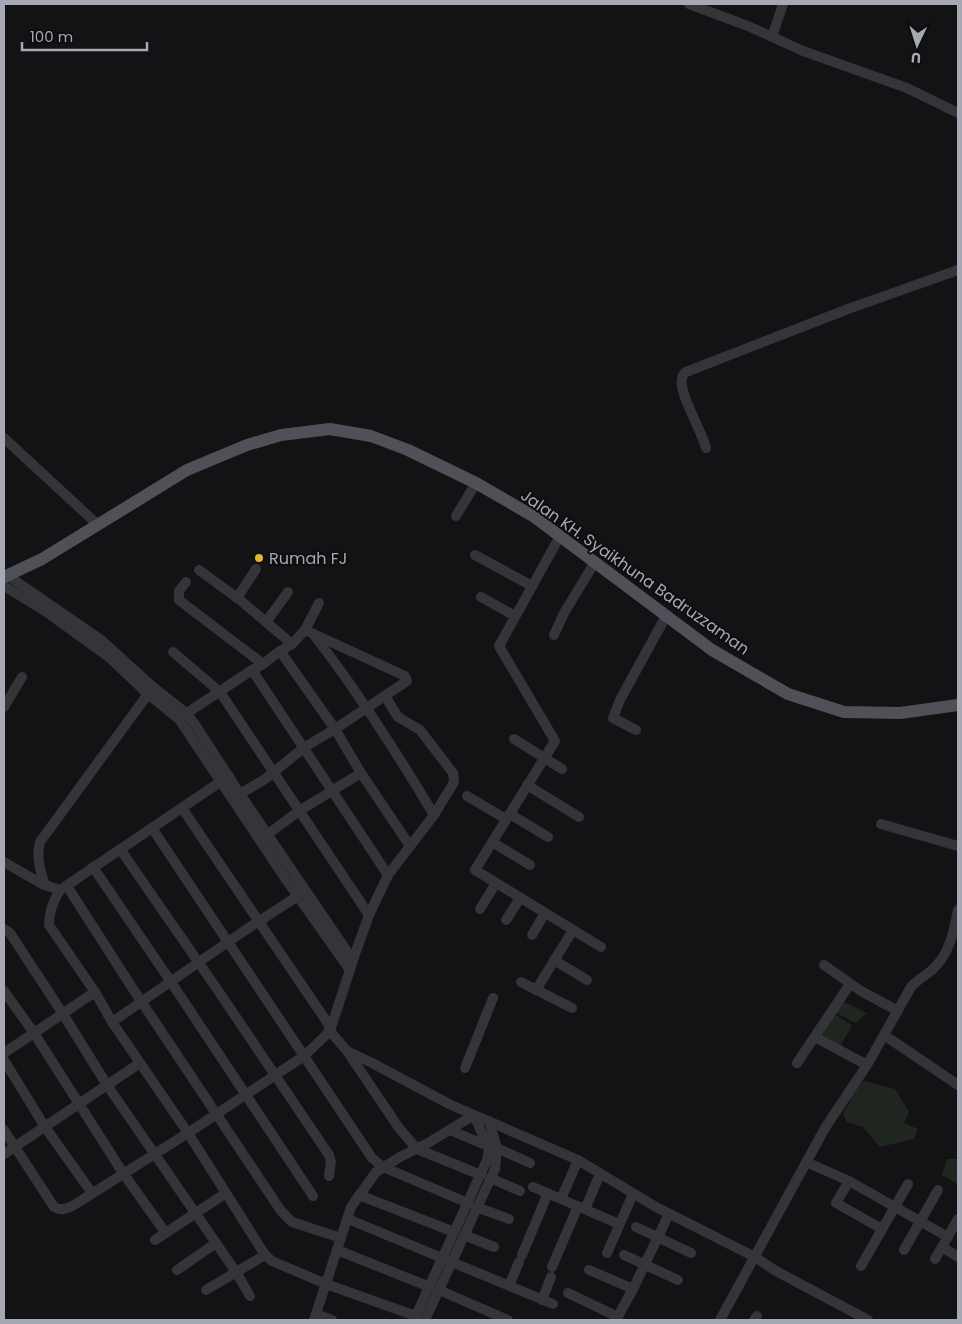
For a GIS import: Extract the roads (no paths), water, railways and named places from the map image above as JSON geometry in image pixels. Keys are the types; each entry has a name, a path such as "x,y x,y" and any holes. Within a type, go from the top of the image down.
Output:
{"main road":[{"name":"Jalan KH. Syaikhuna Badruzzaman","path":"5,579 42,559 187,470 247,445 281,434 330,429 371,436 408,450 476,483 534,516 712,650 788,694 844,712 900,713 958,705"}],"street":[{"path":"689,4 803,51 908,88 958,113"},
{"path":"772,37 783,4"},
{"path":"706,448 685,398 681,380 686,372 848,309 958,270"},
{"path":"4,438 97,524"},
{"path":"456,516 476,483"},
{"path":"560,536 499,646 555,741 475,870 601,947"},
{"path":"475,555 532,586"},
{"path":"554,635 567,607 595,562"},
{"path":"237,598 256,569"},
{"path":"200,570 292,644"},
{"path":"5,579 45,611 110,658 148,694 194,722 225,778 350,970"},
{"path":"5,579 100,639 182,716"},
{"path":"186,582 179,591 179,600 263,664"},
{"path":"266,622 288,592"},
{"path":"481,597 515,616"},
{"path":"182,716 309,632 320,602"},
{"path":"636,730 613,718 620,700 666,616"},
{"path":"240,794 273,772 304,747 406,684 407,678 405,676 309,632"},
{"path":"309,632 336,664 434,815"},
{"path":"280,651 335,729 410,846"},
{"path":"173,652 220,692 369,915"},
{"path":"252,670 388,875"},
{"path":"4,707 22,677"},
{"path":"45,885 38,866 37,854 40,842 148,694"},
{"path":"4,1130 54,1207 59,1210 65,1209 155,1154 275,1076 304,1056 330,1029 369,915 388,875 434,815 453,784 454,776 420,730 398,717 385,696"},
{"path":"514,739 562,769"},
{"path":"264,837 299,811 362,773"},
{"path":"225,778 240,794 264,837"},
{"path":"225,778 63,888 52,907 49,925 95,992 112,1022 188,1133 265,1256 272,1262 326,1284 422,1319 486,1176 489,1150 474,1115"},
{"path":"527,785 579,817"},
{"path":"467,796 548,837"},
{"path":"182,808 330,1029 399,1128 417,1148 520,1191"},
{"path":"881,824 958,846"},
{"path":"152,828 372,1158 383,1167 509,1219"},
{"path":"492,842 530,865"},
{"path":"120,849 199,962 329,1155 331,1162 329,1176"},
{"path":"4,862 45,885 63,888 282,1211 292,1222 341,1238"},
{"path":"93,867 313,1196"},
{"path":"480,909 496,883"},
{"path":"112,1022 227,943 302,895"},
{"path":"302,895 353,960"},
{"path":"506,920 520,898"},
{"path":"722,1320 754,1257 825,1128 867,1065 911,987 919,978 932,970 944,955 951,941 958,910"},
{"path":"532,935 545,913"},
{"path":"4,929 10,933 107,1085 236,1272 250,1296"},
{"path":"536,990 573,930"},
{"path":"554,960 587,980"},
{"path":"824,965 850,984 898,1011"},
{"path":"521,982 572,1008"},
{"path":"797,1063 850,984"},
{"path":"4,991 34,1033 123,1173 165,1232"},
{"path":"4,1053 95,992"},
{"path":"464,1068 493,998"},
{"path":"884,1035 958,1085"},
{"path":"815,1036 867,1065"},
{"path":"347,1051 451,1105 578,1160 669,1214 754,1257 776,1271 868,1320"},
{"path":"4,1060 45,1127 92,1193"},
{"path":"4,1154 140,1063"},
{"path":"332,1320 315,1317 351,1207 376,1172 474,1115"},
{"path":"486,1176 495,1169 497,1148 489,1121"},
{"path":"450,1130 483,1144"},
{"path":"497,1148 530,1163"},
{"path":"561,1199 578,1160"},
{"path":"806,1162 849,1181 948,1237"},
{"path":"542,1300 552,1272 600,1174"},
{"path":"849,1181 836,1204 882,1229"},
{"path":"861,1266 908,1184"},
{"path":"533,1187 619,1224"},
{"path":"904,1250 938,1190"},
{"path":"155,1240 226,1193"},
{"path":"508,1286 548,1193"},
{"path":"607,1253 633,1194"},
{"path":"359,1196 494,1248"},
{"path":"568,1293 617,1319 669,1214"},
{"path":"348,1219 553,1304"},
{"path":"935,1259 958,1219"},
{"path":"636,1227 691,1253"},
{"path":"177,1270 216,1243"},
{"path":"942,1247 958,1257"},
{"path":"337,1250 508,1320"},
{"path":"624,1255 678,1280"},
{"path":"206,1290 265,1256"},
{"path":"589,1270 633,1289"}],"place":[{"name":"Rumah FJ","path":"259,558"}]}
